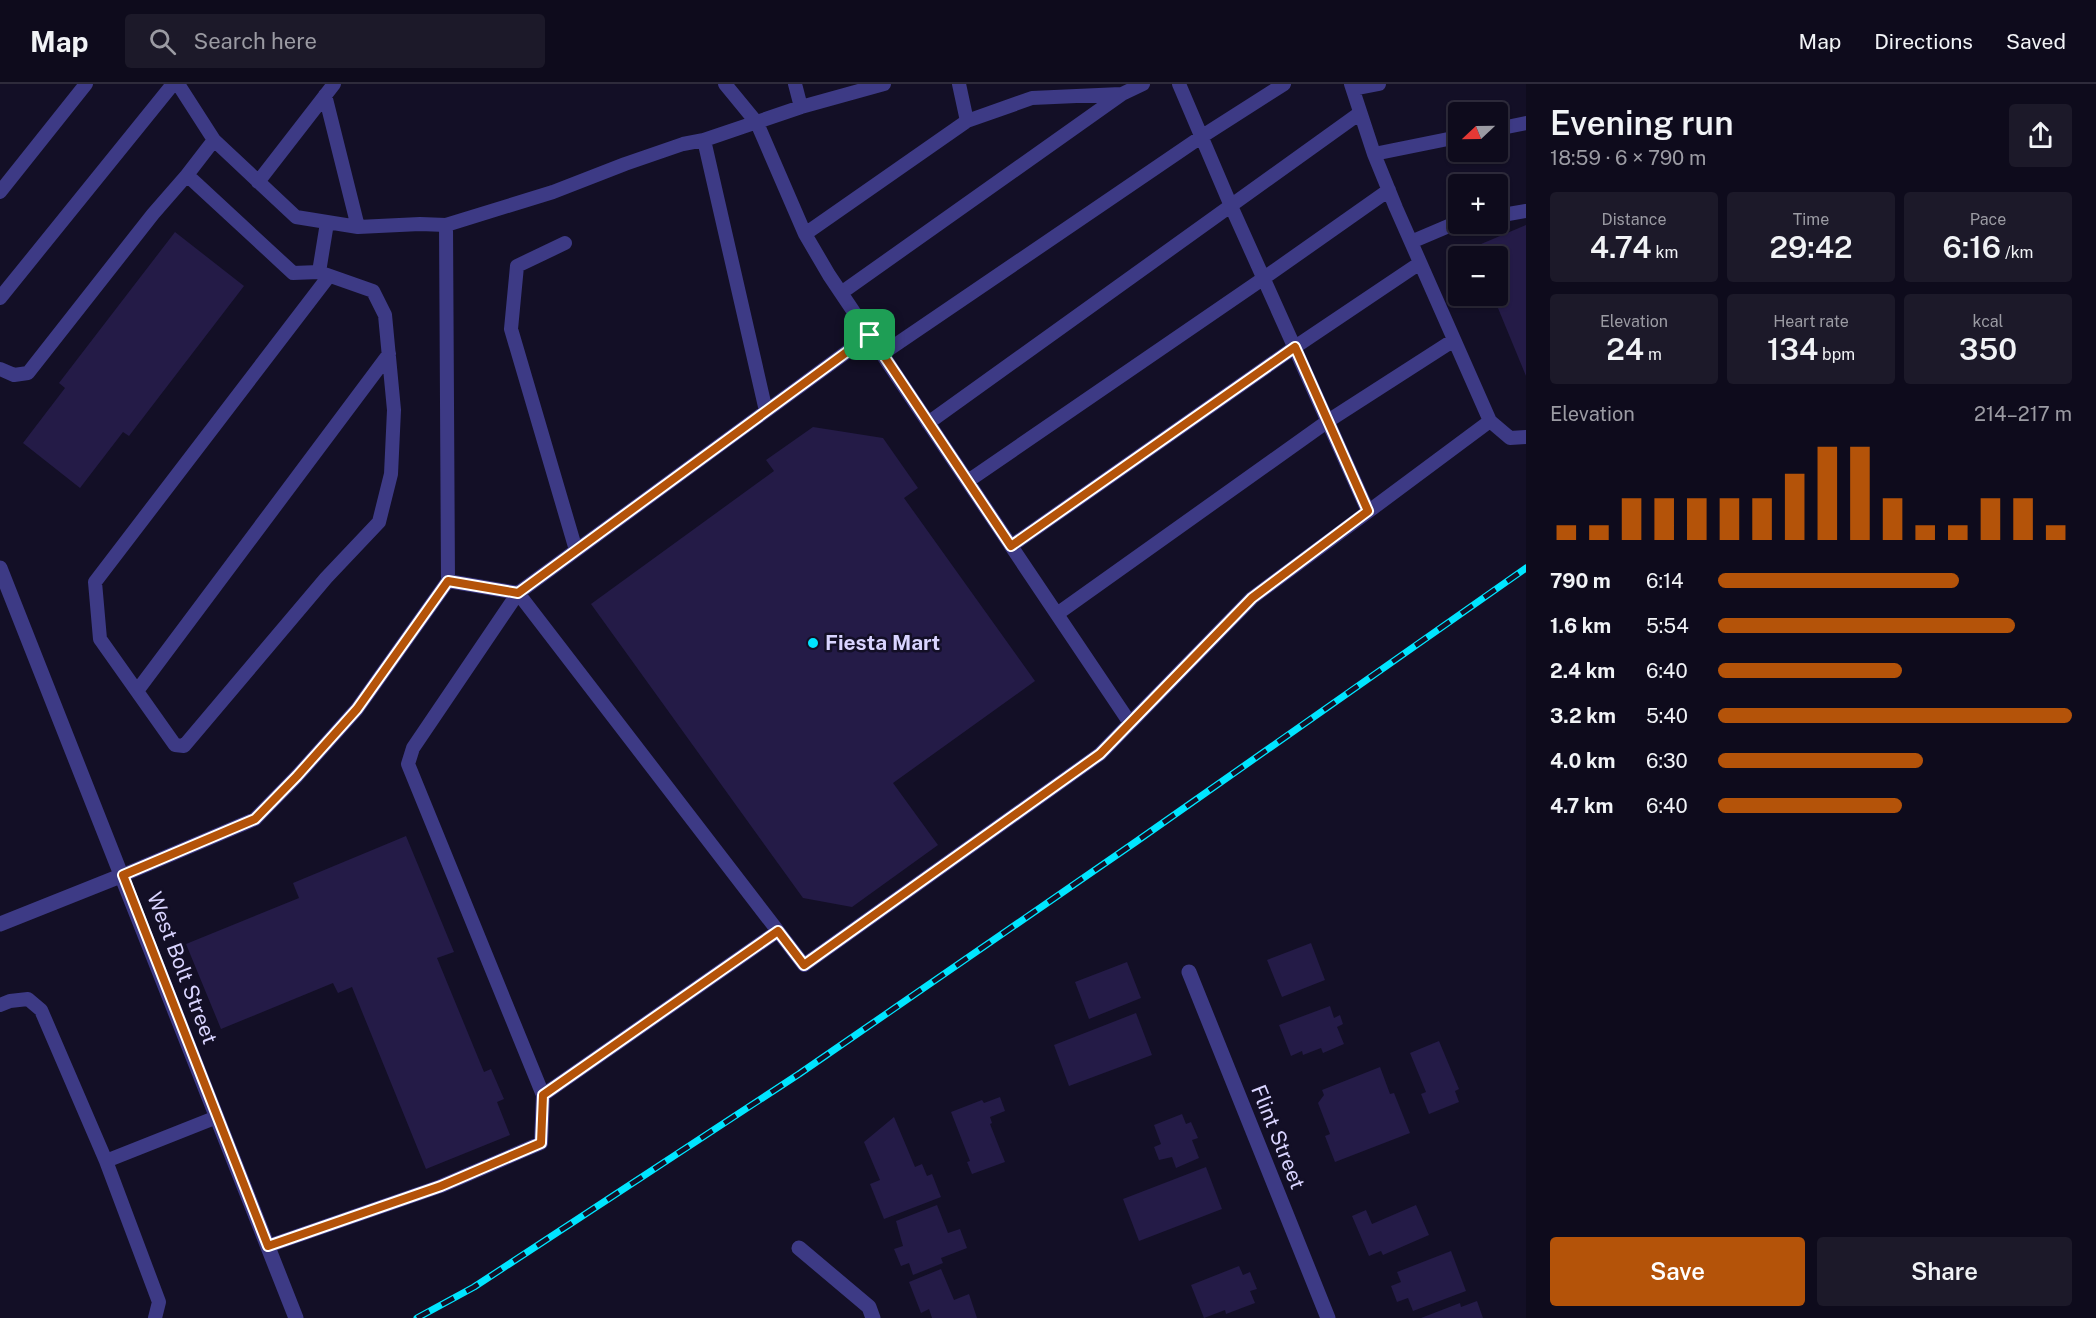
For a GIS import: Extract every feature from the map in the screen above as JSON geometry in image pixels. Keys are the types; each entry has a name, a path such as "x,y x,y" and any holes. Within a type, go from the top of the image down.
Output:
{"street":[{"name":"West Bolt Street","path":"0,568 296,1318"},
{"path":"0,924 123,875"},
{"name":"Flint Street","path":"1189,972 1328,1318"},
{"path":"799,1248 869,1307 873,1318"}],"lane":[{"path":"0,192 87,84"},
{"path":"0,298 173,84"},
{"path":"178,84 214,140 296,217 358,227 446,225 553,192 683,144 704,140 801,107 884,84"},
{"path":"725,84 757,123 805,234 841,293 1130,723"},
{"path":"795,84 801,107"},
{"path":"959,84 967,121"},
{"path":"841,293 1122,94 1143,84"},
{"path":"1179,84 1231,206 1368,511"},
{"path":"882,354 1201,137 1284,84"},
{"path":"1379,84 1352,87 1374,154 1490,421 1510,438 1526,437"},
{"path":"258,182 329,89"},
{"path":"329,89 358,227"},
{"path":"805,234 967,121 1032,98 1122,94"},
{"path":"928,423 1360,112"},
{"path":"1508,127 1526,123"},
{"path":"1374,154 1448,139"},
{"path":"0,369 14,375 28,373 214,140"},
{"path":"704,140 766,411"},
{"path":"188,175 293,273 324,274 373,291 385,315 394,410 391,474 379,522 326,578 184,747 175,745 100,639 95,582 324,274 327,223"},
{"path":"968,481 1389,190"},
{"path":"1508,214 1526,211"},
{"path":"123,875 255,819 357,709 448,581 446,225"},
{"path":"1411,242 1448,226"},
{"path":"565,243 517,266 511,329 576,550"},
{"path":"1011,546 1295,347 1420,263"},
{"path":"268,1246 441,1186 541,1143 543,1095 408,764 413,748 518,593 870,335"},
{"path":"1057,614 1328,421 1454,340"},
{"path":"137,691 389,354"},
{"path":"448,581 518,593 804,965 1100,754 1252,598 1490,421"},
{"path":"543,1095 778,931"},
{"path":"0,1005 10,1001 28,999 41,1010 106,1161 159,1302 155,1318"},
{"path":"106,1161 217,1117"}],"building":[{"path":"1526,225 1526,376 1497,306 1508,306 1508,246 1476,246"},
{"path":"175,232 244,286 129,436 123,432 80,488 23,443 65,388 59,383"},
{"name":"Fiesta Mart","path":"813,427 883,438 918,488 904,498 1035,681 893,783 938,845 852,907 803,898 591,604 774,471 766,460"},
{"path":"406,836 454,952 437,958 484,1072 491,1069 504,1099 497,1102 510,1135 426,1169 352,987 338,993 333,983 221,1029 186,944 299,898 293,883"},
{"path":"1311,943 1325,980 1282,997 1267,960"},
{"path":"1127,962 1141,998 1089,1019 1075,982"},
{"path":"1330,1006 1334,1018 1340,1015 1343,1024 1337,1027 1344,1044 1323,1053 1321,1048 1303,1055 1302,1051 1291,1056 1279,1025"},
{"path":"1136,1013 1152,1055 1069,1086 1054,1045"},
{"path":"1439,1041 1459,1089 1455,1091 1459,1102 1429,1114 1421,1094 1426,1092 1410,1053"},
{"path":"1380,1067 1390,1094 1394,1093 1410,1133 1335,1162 1325,1136 1330,1134 1318,1103 1324,1095 1322,1090"},
{"path":"1000,1097 1005,1111 990,1117 992,1123 990,1124 1005,1162 972,1174 967,1162 970,1161 951,1112 982,1100 984,1103"},
{"path":"1182,1114 1186,1124 1191,1122 1198,1138 1192,1140 1199,1158 1176,1168 1172,1157 1159,1160 1154,1147 1161,1144 1154,1125"},
{"path":"894,1117 915,1167 922,1164 927,1176 932,1174 941,1197 884,1219 870,1184 880,1180 864,1142"},
{"path":"1206,1167 1222,1209 1139,1241 1123,1199"},
{"path":"937,1205 948,1233 960,1229 967,1248 941,1258 943,1263 913,1275 909,1263 901,1266 894,1249 903,1246 896,1221"},
{"path":"1416,1205 1429,1235 1383,1255 1381,1251 1369,1256 1352,1216 1366,1210 1372,1224"},
{"path":"1451,1251 1466,1291 1413,1311 1408,1298 1397,1302 1391,1286 1401,1282 1397,1272"},
{"path":"1239,1266 1243,1275 1250,1272 1257,1289 1250,1291 1255,1303 1226,1314 1225,1310 1204,1318 1191,1285"},
{"path":"941,1269 954,1300 969,1294 977,1318 932,1318 929,1309 921,1313 909,1282"},
{"path":"1477,1301 1483,1318 1421,1318 1460,1303 1461,1307"}],"railway":[{"path":"417,1318 474,1287 799,1074 1137,841 1526,568"}],"place":[{"name":"Fiesta Mart","path":"813,643"}],"route":[{"path":"870,335 1011,546 1295,347 1368,511 1252,598 1100,754 804,965 778,931 543,1095 541,1143 441,1186 268,1246 123,875 255,819 357,709 448,581 518,593 870,335"}]}
